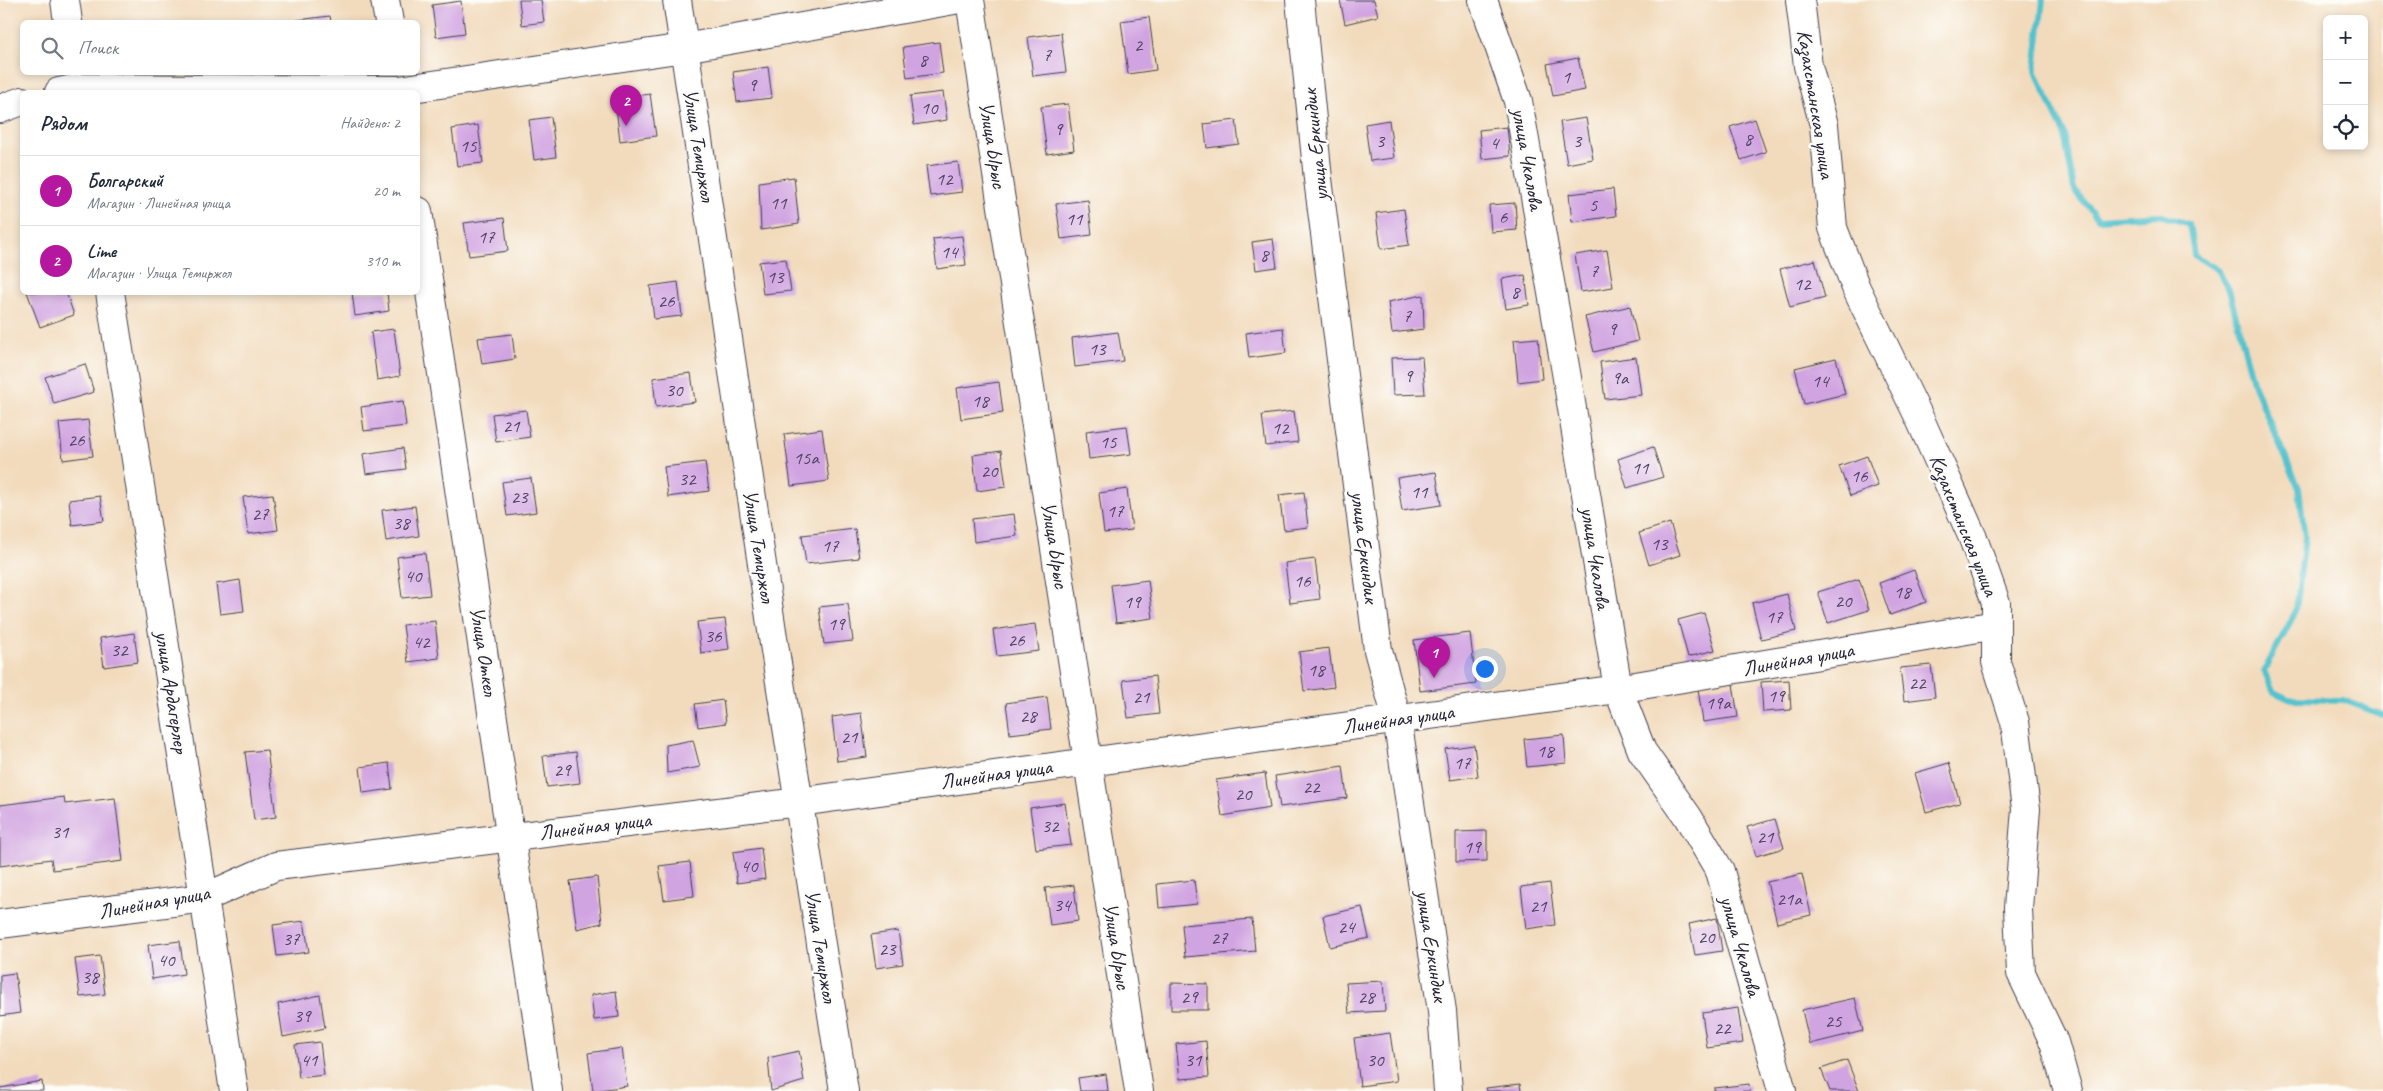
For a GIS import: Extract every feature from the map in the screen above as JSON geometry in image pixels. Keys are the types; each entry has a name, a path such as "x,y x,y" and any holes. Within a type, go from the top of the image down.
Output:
{"street":[{"path":"64,0 68,20"},
{"path":"385,0 389,20"},
{"name":"Улица Темиржол","path":"677,0 798,802 844,1091"},
{"path":"73,86 399,85 684,48 954,0"},
{"name":"Улица Ырыс","path":"970,0 1139,1091"},
{"name":"улица Еркиндик","path":"1300,0 1318,179 1378,650 1397,719 1442,1011 1448,1091"},
{"name":"улица Чкалова","path":"1483,0 1518,101 1566,372 1618,689 1642,751 1688,817 1720,871 1782,1091"},
{"name":"Казахстанская улица","path":"1800,0 1808,66 1824,125 1833,228 1856,288 1919,417 1973,538 1996,603 1996,662 2015,722 2026,809 2018,908 2021,973 2054,1042 2068,1091"},
{"path":"0,109 20,103"},
{"name":"Улица Откел","path":"420,224 512,836 548,1091"},
{"name":"улица Ардагерлер","path":"110,295 234,1091"},
{"name":"Линейная улица","path":"0,924 204,898 276,866 798,802 1618,689 1996,625"}],"building":[{"path":"519,0 541,0 544,22 522,25"},
{"path":"1340,0 1374,0 1378,16 1345,24"},
{"path":"461,1 465,33 436,37 432,5"},
{"path":"330,16 331,20 297,20"},
{"path":"1149,17 1156,70 1128,74 1121,21"},
{"path":"1061,33 1066,72 1033,76 1028,37"},
{"path":"939,42 943,73 907,78 903,47"},
{"path":"1578,58 1585,90 1553,96 1547,64"},
{"path":"768,67 772,98 737,102 733,72"},
{"path":"943,92 947,120 914,125 910,96"},
{"path":"650,94 656,136 620,141 615,99"},
{"path":"1068,104 1074,150 1047,154 1041,107"},
{"path":"551,117 556,157 534,160 529,120"},
{"path":"1586,118 1593,159 1567,164 1560,122"},
{"path":"1755,119 1766,152 1741,160 1730,127"},
{"path":"1236,120 1239,144 1207,148 1204,124"},
{"path":"1389,120 1394,158 1370,161 1365,124"},
{"path":"478,125 483,163 457,166 452,129"},
{"path":"1507,127 1510,156 1482,159 1479,130"},
{"path":"958,162 962,192 930,196 926,166"},
{"path":"794,177 799,224 761,230 759,182"},
{"path":"1613,189 1616,216 1572,222 1569,194"},
{"path":"1088,200 1092,235 1061,239 1056,204"},
{"path":"1515,203 1517,230 1491,232 1489,205"},
{"path":"1404,209 1409,245 1381,249 1376,213"},
{"path":"504,218 508,251 469,256 464,223"},
{"path":"962,236 966,265 937,269 933,239"},
{"path":"1273,239 1277,267 1256,270 1252,242"},
{"path":"1607,250 1613,287 1581,292 1575,255"},
{"path":"786,259 791,291 763,294 759,262"},
{"path":"1815,260 1825,298 1790,307 1780,269"},
{"path":"1525,275 1529,305 1506,309 1502,279"},
{"path":"678,282 682,316 654,319 650,286"},
{"path":"28,295 67,295 74,315 40,327"},
{"path":"352,295 387,295 389,311 355,316"},
{"path":"1423,295 1424,329 1392,333 1388,302"},
{"path":"1630,306 1638,341 1594,352 1585,317"},
{"path":"1283,328 1286,353 1249,358 1246,333"},
{"path":"394,329 400,376 377,380 371,332"},
{"path":"1118,332 1123,361 1075,367 1072,338"},
{"path":"512,334 515,359 482,364 478,338"},
{"path":"1538,338 1542,379 1518,382 1514,340"},
{"path":"1422,357 1425,394 1393,395 1391,358"},
{"path":"1636,357 1641,395 1605,399 1600,362"},
{"path":"1836,358 1845,394 1804,404 1795,368"},
{"path":"85,364 94,392 54,404 45,377"},
{"path":"691,373 695,402 656,407 653,378"},
{"path":"999,382 1003,413 961,419 957,388"},
{"path":"403,401 406,426 364,431 361,407"},
{"path":"526,410 530,437 496,442 492,414"},
{"path":"1294,411 1298,442 1266,446 1262,415"},
{"path":"88,420 93,456 63,460 59,423"},
{"path":"1127,426 1131,454 1089,459 1086,431"},
{"path":"822,429 829,481 791,486 784,434"},
{"path":"1653,447 1663,477 1627,488 1618,459"},
{"path":"403,448 406,469 366,474 363,454"},
{"path":"1001,451 1006,487 977,491 973,455"},
{"path":"1867,456 1878,486 1850,496 1839,466"},
{"path":"705,462 709,491 668,497 664,467"},
{"path":"1436,472 1441,505 1402,511 1397,478"},
{"path":"531,478 536,512 507,516 502,482"},
{"path":"1127,489 1132,530 1104,533 1099,493"},
{"path":"1304,492 1308,527 1284,530 1279,495"},
{"path":"273,494 278,530 248,534 243,497"},
{"path":"100,496 104,521 72,525 69,500"},
{"path":"415,506 419,536 386,541 382,510"},
{"path":"1014,514 1017,536 974,542 972,519"},
{"path":"1670,523 1680,555 1649,565 1639,533"},
{"path":"855,529 859,558 806,564 802,535"},
{"path":"425,553 430,595 402,598 397,557"},
{"path":"1315,559 1320,599 1290,603 1285,563"},
{"path":"1914,570 1926,602 1890,615 1879,583"},
{"path":"1859,579 1869,610 1828,623 1818,592"},
{"path":"240,580 244,611 220,614 216,584"},
{"path":"1148,580 1153,618 1116,623 1111,585"},
{"path":"1787,594 1796,631 1761,639 1752,603"},
{"path":"848,604 853,641 824,644 819,607"},
{"path":"1704,613 1715,650 1688,657 1678,620"},
{"path":"725,619 729,649 701,653 697,622"},
{"path":"435,621 439,658 408,662 403,625"},
{"path":"1035,624 1039,651 997,656 993,630"},
{"path":"134,633 138,662 104,667 100,638"},
{"path":"1470,633 1476,684 1420,691 1414,640"},
{"path":"1329,648 1334,687 1304,691 1299,652"},
{"path":"1931,665 1935,697 1904,701 1900,668"},
{"path":"1155,676 1159,714 1128,718 1123,680"},
{"path":"1789,680 1791,710 1763,712 1761,682"},
{"path":"1733,684 1738,717 1703,722 1698,689"},
{"path":"1047,697 1051,729 1010,734 1006,703"},
{"path":"723,700 726,723 698,727 695,704"},
{"path":"861,713 867,757 837,761 832,717"},
{"path":"1564,735 1566,763 1527,767 1524,739"},
{"path":"693,740 700,767 667,773 666,745"},
{"path":"1474,745 1478,776 1450,780 1445,749"},
{"path":"267,750 276,817 254,820 245,752"},
{"path":"576,752 580,783 547,787 543,756"},
{"path":"389,763 392,789 363,793 360,767"},
{"path":"1949,763 1960,803 1926,812 1915,773"},
{"path":"1343,766 1347,798 1280,807 1275,776"},
{"path":"1265,773 1270,808 1222,816 1216,780"},
{"path":"64,797 65,804 115,798 123,861 53,870 51,859 0,866 0,805"},
{"path":"1065,803 1071,845 1036,849 1030,808"},
{"path":"1775,819 1784,848 1756,856 1747,827"},
{"path":"1487,831 1487,861 1456,862 1456,832"},
{"path":"761,848 765,879 737,883 733,852"},
{"path":"690,862 694,896 664,900 659,866"},
{"path":"1802,874 1811,915 1777,923 1767,882"},
{"path":"597,877 602,923 577,929 570,881"},
{"path":"1194,880 1197,904 1159,908 1157,884"},
{"path":"1550,883 1555,925 1526,929 1521,887"},
{"path":"1074,885 1078,921 1050,925 1045,888"},
{"path":"1362,907 1369,938 1330,947 1323,916"},
{"path":"1717,918 1722,951 1695,955 1689,924"},
{"path":"1252,919 1255,951 1185,957 1182,925"},
{"path":"304,921 309,952 277,956 273,925"},
{"path":"898,931 903,964 876,968 871,935"},
{"path":"180,941 184,974 152,979 148,945"},
{"path":"100,956 105,994 80,997 75,959"},
{"path":"15,973 20,1013 0,1016 0,975"},
{"path":"1383,981 1385,1011 1349,1013 1346,983"},
{"path":"1171,983 1208,984 1208,1010 1171,1010"},
{"path":"616,991 619,1017 594,1020 591,995"},
{"path":"320,995 325,1028 283,1037 278,1004"},
{"path":"1855,998 1863,1031 1810,1044 1802,1010"},
{"path":"1738,1008 1743,1043 1707,1048 1702,1013"},
{"path":"1390,1033 1397,1081 1360,1086 1354,1038"},
{"path":"1206,1041 1209,1077 1180,1079 1176,1044"},
{"path":"320,1042 324,1075 299,1078 295,1045"},
{"path":"622,1048 627,1086 593,1091 588,1053"},
{"path":"799,1051 804,1081 771,1091 768,1058"},
{"path":"1847,1060 1859,1091 1830,1091 1821,1069"},
{"path":"1106,1074 1108,1091 1080,1091 1078,1078"},
{"path":"42,1081 43,1091 0,1091 0,1088"},
{"path":"1520,1084 1521,1091 1487,1091 1486,1088"},
{"path":"1749,1084 1750,1091 1714,1091 1714,1088"}],"waterway":[{"path":"2043,0 2035,71 2064,133 2074,189 2098,219 2159,215 2189,224 2194,255 2218,270 2229,290 2254,386 2299,488 2305,537 2296,611 2264,671 2274,692 2289,699 2343,700 2383,715"}],"place":[{"name":"Lime","path":"626,126"},
{"name":"Болгарский","path":"1434,678"}]}
